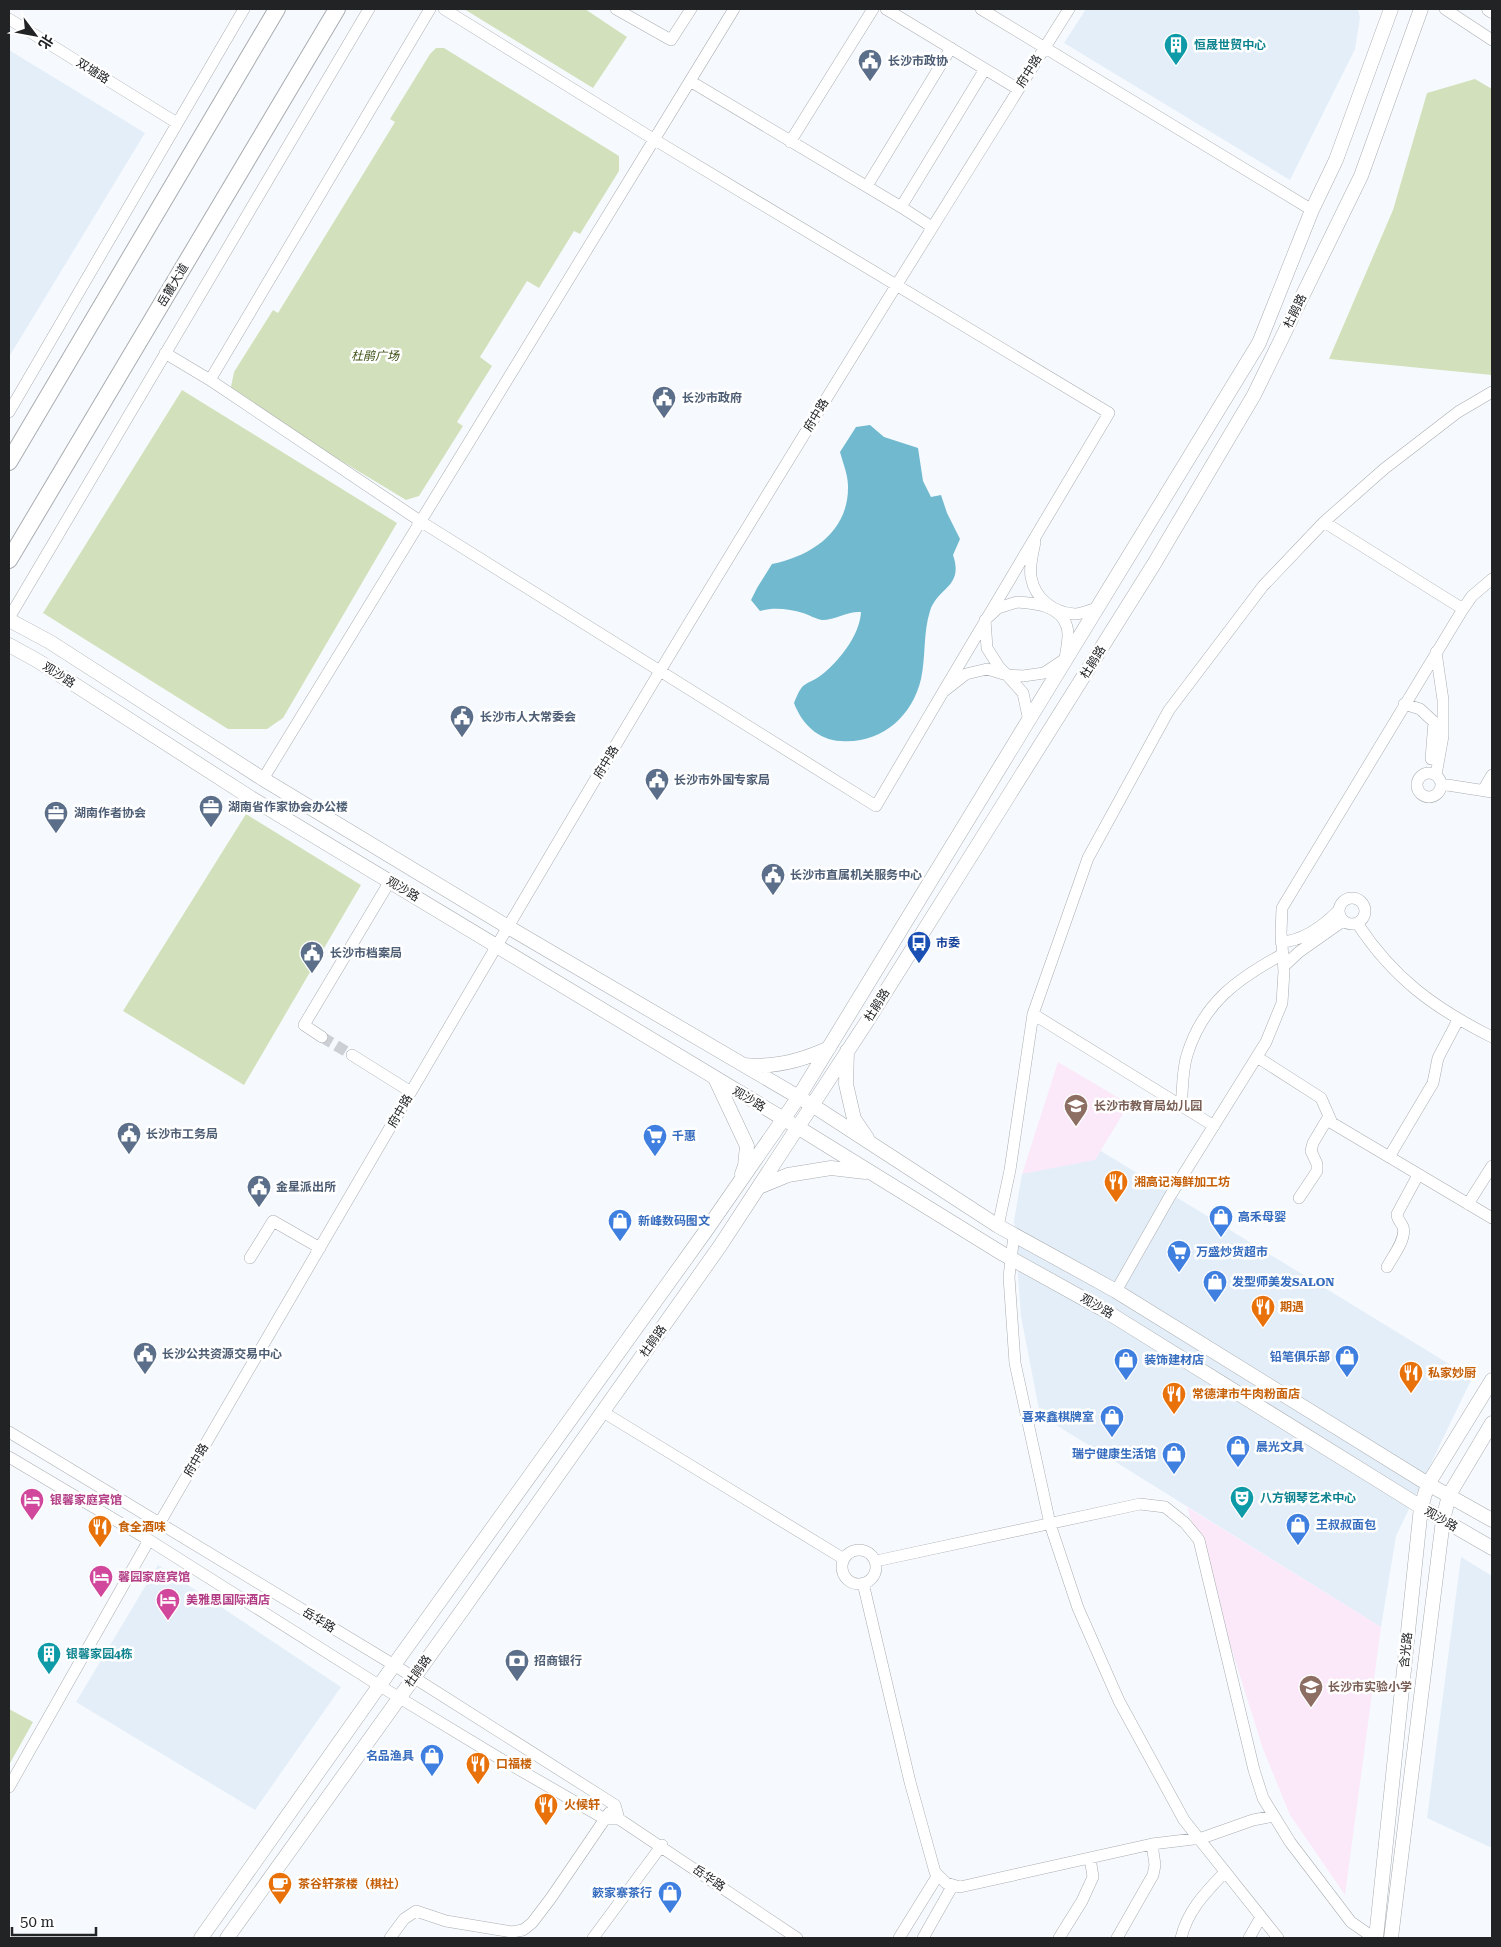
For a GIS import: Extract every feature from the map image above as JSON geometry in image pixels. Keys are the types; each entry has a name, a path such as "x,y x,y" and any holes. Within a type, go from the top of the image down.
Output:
{"highway":[{"path":"9,462 277,9"},
{"name":"岳麓大道","path":"9,560 337,9"}],"main road":[{"name":"杜鹃路","path":"201,1938 394,1665 738,1186 784,1120 830,1047 1259,343 1312,210 1336,160 1391,9"},
{"name":"杜鹃路","path":"226,1938 413,1677 462,1612 720,1246 848,1051 1154,564 1254,395 1360,176 1422,9"},
{"name":"观沙路","path":"9,619 50,642 263,779 812,1105 998,1226 1116,1291 1428,1484 1492,1520"},
{"name":"观沙路","path":"9,645 38,661 251,798 798,1128 1011,1259 1104,1310 1421,1507 1492,1548"},
{"path":"741,1064 758,1066 782,1065 810,1057 830,1047"},
{"path":"848,1051 846,1084 854,1119 870,1143"},
{"path":"714,1078 747,1146 745,1166 738,1186"},
{"path":"759,1186 788,1175 831,1168 870,1172"},
{"name":"含光路","path":"1375,1938 1421,1507 1428,1484 1492,1380"},
{"name":"含光路","path":"1391,1938 1443,1520 1449,1495 1492,1423"}],"street":[{"path":"9,412 244,9"},
{"path":"9,619 369,9"},
{"path":"210,380 430,9"},
{"path":"165,353 210,380 420,521 876,806 1109,413 655,140 444,9"},
{"path":"616,9 671,40 691,9"},
{"path":"263,779 734,9"},
{"path":"790,142 873,9"},
{"path":"886,9 1018,89"},
{"path":"981,9 1312,210"},
{"name":"府中路","path":"159,1524 496,946 660,671 895,285 1069,9"},
{"path":"1445,9 1492,40"},
{"name":"双塘路","path":"9,19 177,123"},
{"path":"867,186 951,48"},
{"path":"901,207 985,69"},
{"path":"690,81 867,186 932,227"},
{"path":"998,1226 1010,1170 1033,1014 1088,858 1170,710 1263,586 1324,522 1384,469 1458,412 1492,392"},
{"path":"1324,522 1463,609"},
{"path":"943,692 966,674 987,669 1023,676 1044,673 1065,659 1067,627 1057,611 1041,599 1031,578 1031,561 1036,535"},
{"path":"1116,1291 1170,1196 1266,1042 1282,1003 1284,966 1282,908 1463,609 1472,596 1492,579"},
{"path":"1029,721 1023,693 999,667 987,648 986,620 998,608 1017,602 1035,603 1057,611 1077,614 1097,608"},
{"path":"1435,778 1443,736 1443,700 1436,652"},
{"path":"1404,704 1420,709 1434,722 1435,778"},
{"path":"1435,778 1488,791 1492,775"},
{"path":"322,1037 304,1025 390,881"},
{"path":"1354,897 1361,900 1365,907 1365,914 1361,921 1354,924 1341,916 1340,903 1346,898 1354,897"},
{"path":"1282,942 1302,937 1328,921 1341,916"},
{"path":"1284,966 1341,916"},
{"path":"1357,922 1372,946 1398,974 1429,1001 1458,1020 1492,1037"},
{"path":"1181,1105 1187,1056 1198,1028 1217,999 1247,975 1283,954"},
{"path":"1033,1014 1214,1126"},
{"path":"1389,1157 1433,1083 1438,1058 1458,1020"},
{"path":"352,1055 411,1092"},
{"path":"1257,1057 1321,1098 1332,1123 1492,1218"},
{"path":"1299,1198 1317,1171 1317,1164 1311,1151 1313,1143 1329,1116"},
{"path":"1468,1204 1492,1166"},
{"path":"1387,1267 1404,1235 1403,1226 1397,1219 1397,1214 1418,1175"},
{"path":"250,1258 273,1221 320,1248"},
{"path":"1014,1235 1009,1277 1015,1362 1050,1524 1078,1608 1119,1701 1184,1820 1278,1938"},
{"path":"603,1412 844,1559"},
{"name":"岳华路","path":"9,1432 394,1665 615,1805"},
{"name":"岳华路","path":"9,1457 149,1540 380,1686 605,1819"},
{"path":"876,1561 1140,1504 1165,1507 1185,1523 1199,1540 1254,1770 1263,1798 1290,1842 1351,1922 1375,1938"},
{"path":"9,1787 149,1540"},
{"path":"859,1549 870,1552 876,1561 876,1572 870,1581 864,1583 859,1584 849,1581 843,1572 844,1559 849,1552 859,1549"},
{"path":"864,1583 910,1782 935,1872 946,1883 960,1887 1152,1844 1198,1839 1254,1820 1274,1816"},
{"path":"605,1819 619,1818 615,1805"},
{"path":"390,1938 404,1919 416,1911 446,1921 512,1932 524,1930 532,1923 551,1898 615,1805"},
{"name":"岳华路","path":"619,1818 662,1845 797,1938"},
{"path":"1117,1938 1153,1875 1155,1865 1152,1844"},
{"path":"593,1938 662,1845"},
{"path":"1059,1938 1082,1901 1093,1877 1090,1858"},
{"path":"1181,1938 1185,1921 1204,1894 1225,1872"},
{"path":"900,1938 938,1875"},
{"path":"923,1938 953,1885"},
{"path":"1249,1938 1261,1917"}],"shaded area":[{"path":"1086,9 1358,9 1360,18 1355,49 1290,180 1064,43"},
{"path":"9,50 145,133 9,357"},
{"name":"长沙市教育局幼儿园","path":"1058,1062 1129,1104 1095,1160 1022,1174"},
{"path":"1101,1151 1472,1378 1396,1536 1381,1627 1040,1415 1021,1316 1014,1221 1022,1174"},
{"name":"长沙市实验小学","path":"1187,1507 1381,1627 1345,1895 1290,1815 1263,1749"},
{"path":"1461,1557 1492,1576 1492,1848 1427,1818"},
{"path":"158,1565 341,1687 255,1810 76,1702"}],"green space":[{"path":"464,9 585,9 627,37 593,88"},
{"name":"杜鹃广场","path":"436,48 444,48 619,156 619,171 580,234 574,231 539,288 527,281 480,357 492,366 457,422 463,426 419,496 406,500 234,396 231,387 234,372 273,310 278,313 395,122 390,119 430,54"},
{"path":"1475,79 1492,89 1492,375 1329,359 1393,210 1427,93"},
{"path":"182,390 397,523 283,718 267,729 228,729 43,613"},
{"path":"246,814 361,885 244,1085 123,1011"},
{"path":"9,1709 33,1722 9,1765"}],"water":[{"path":"870,425 884,437 918,448 923,481 931,497 941,495 947,513 960,539 953,555 955,574 953,580 934,603 930,611 926,628 921,679 917,693 910,705 893,725 882,733 856,741 841,741 825,738 812,730 801,718 794,703 803,686 834,664 847,648 857,630 861,612 822,620 803,613 787,610 770,609 760,611 751,600 772,564 801,555 814,548 835,528 847,502 848,486 840,452 856,427"}],"tunnel":[{"path":"322,1037 352,1055"}],"place":[{"name":"恒晟世贸中心","path":"1176,66"},
{"name":"长沙市政协","path":"870,82"},
{"name":"长沙市政府","path":"664,419"},
{"name":"长沙市人大常委会","path":"462,738"},
{"name":"长沙市外国专家局","path":"657,801"},
{"name":"湖南省作家协会办公楼","path":"211,828"},
{"name":"湖南作者协会","path":"56,834"},
{"name":"长沙市直属机关服务中心","path":"773,896"},
{"name":"市委","path":"919,964"},
{"name":"长沙市档案局","path":"312,974"},
{"name":"长沙市教育局幼儿园","path":"1076,1127"},
{"name":"长沙市工务局","path":"129,1155"},
{"name":"千惠","path":"655,1157"},
{"name":"湘高记海鲜加工坊","path":"1116,1203"},
{"name":"金星派出所","path":"259,1208"},
{"name":"高禾母婴","path":"1221,1238"},
{"name":"新峰数码图文","path":"620,1242"},
{"name":"万盛炒货超市","path":"1179,1273"},
{"name":"发型师美发SALON","path":"1215,1303"},
{"name":"期遇","path":"1263,1328"},
{"name":"长沙公共资源交易中心","path":"145,1375"},
{"name":"铅笔俱乐部","path":"1347,1378"},
{"name":"装饰建材店","path":"1126,1381"},
{"name":"私家妙厨","path":"1411,1394"},
{"name":"常德津市牛肉粉面店","path":"1174,1415"},
{"name":"喜来鑫棋牌室","path":"1112,1438"},
{"name":"晨光文具","path":"1238,1468"},
{"name":"瑞宁健康生活馆","path":"1174,1475"},
{"name":"八方钢琴艺术中心","path":"1242,1519"},
{"name":"银馨家庭宾馆","path":"32,1521"},
{"name":"王叔叔面包","path":"1298,1546"},
{"name":"食全酒味","path":"100,1548"},
{"name":"馨园家庭宾馆","path":"101,1598"},
{"name":"美雅思国际酒店","path":"168,1621"},
{"name":"银馨家园4栋","path":"49,1675"},
{"name":"招商银行","path":"517,1682"},
{"name":"长沙市实验小学","path":"1311,1708"},
{"name":"名品渔具","path":"432,1777"},
{"name":"口福楼","path":"478,1785"},
{"name":"火候轩","path":"546,1826"},
{"name":"茶谷轩茶楼（棋社）","path":"280,1905"},
{"name":"簌家寨茶行","path":"670,1914"}]}
